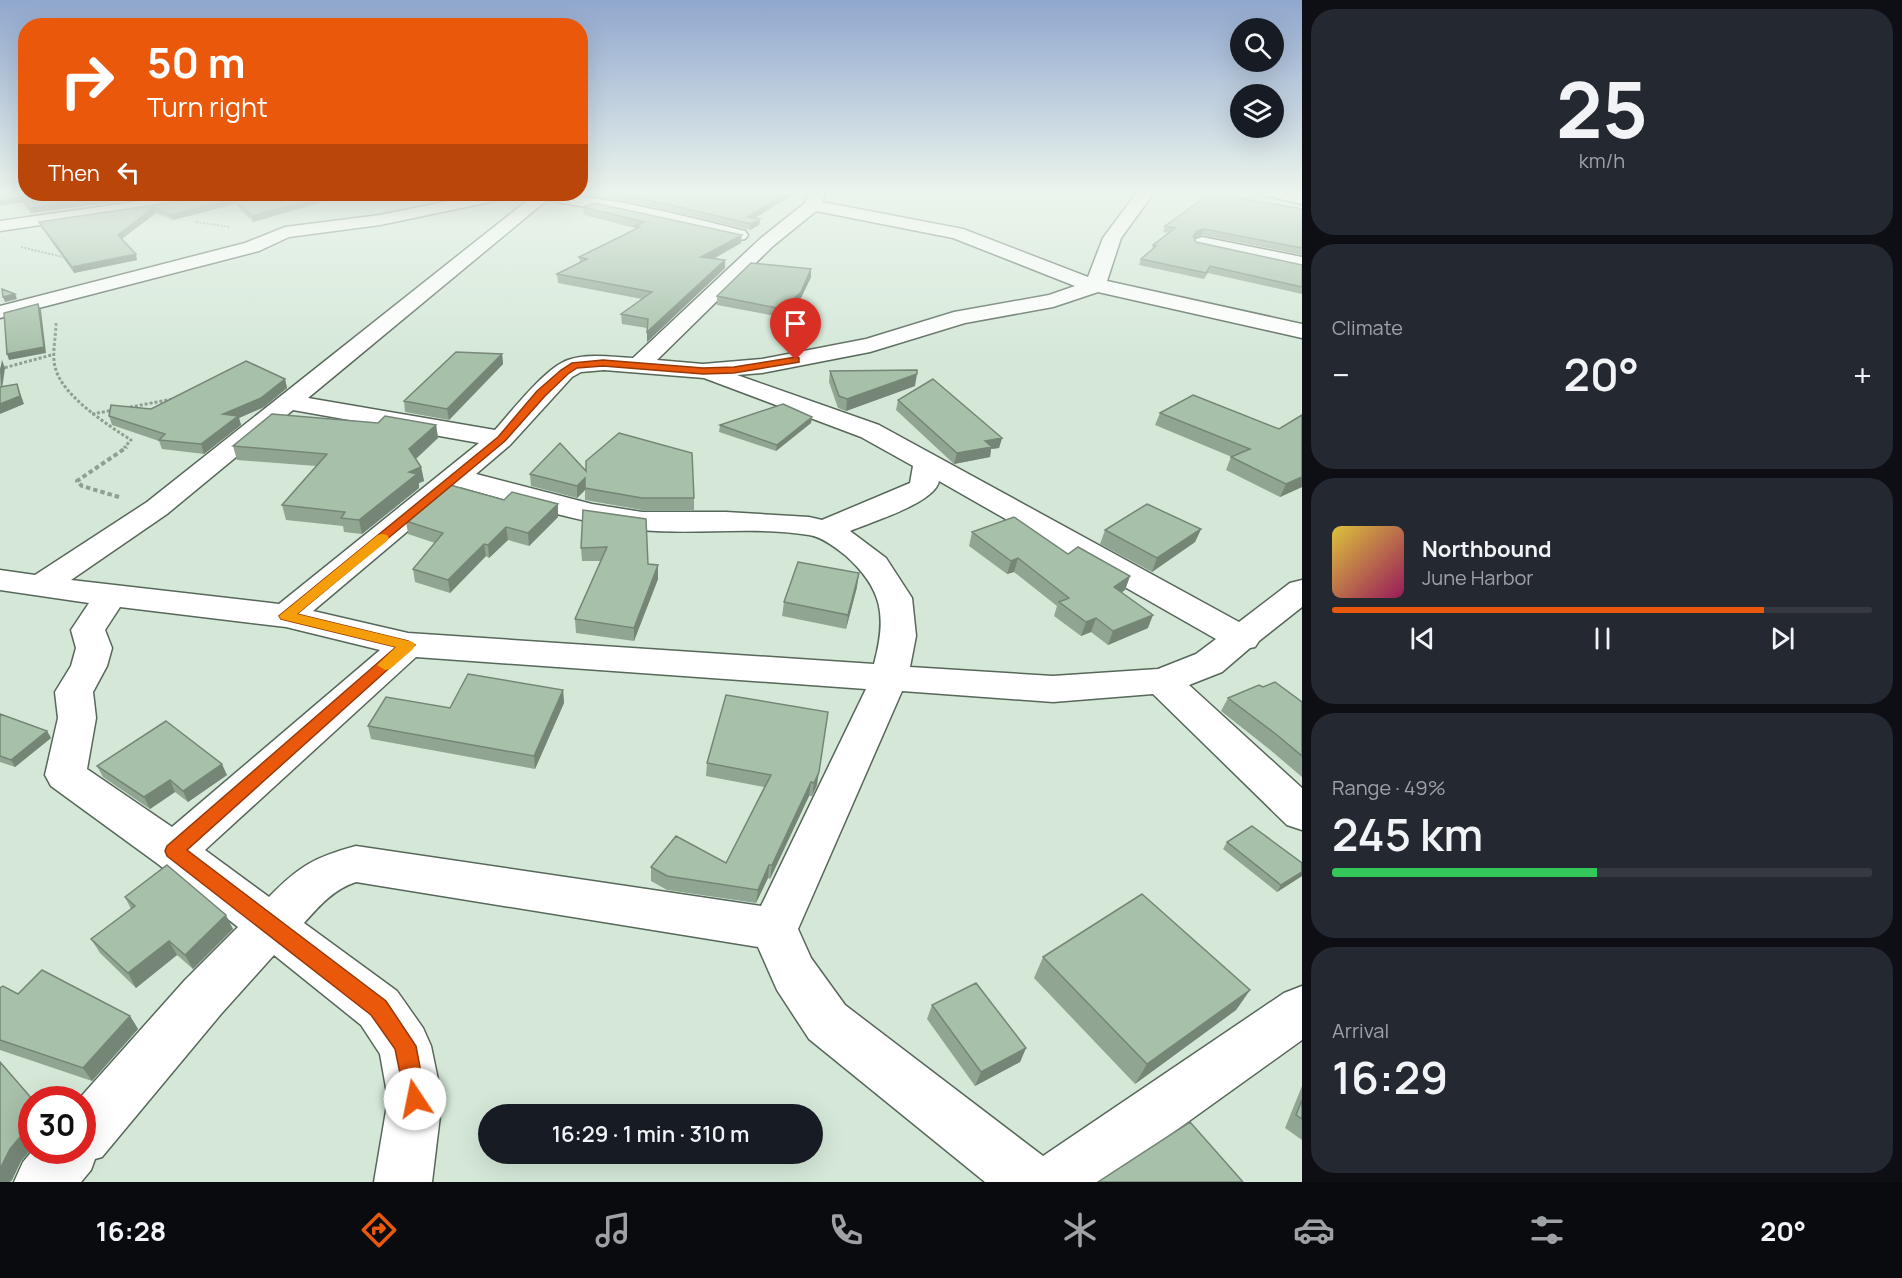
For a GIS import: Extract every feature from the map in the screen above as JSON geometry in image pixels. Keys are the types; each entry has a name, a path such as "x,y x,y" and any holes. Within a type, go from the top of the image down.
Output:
{"street":[{"path":"0,312 254,246"},
{"path":"39,587 158,508 479,246"},
{"path":"638,366 763,246"},
{"path":"993,246 1073,280 1302,331"},
{"path":"1095,286 1109,246"},
{"path":"1218,246 1302,263"},
{"path":"286,616 501,439 541,394 564,372 575,365 589,363 703,371 734,370 812,357 891,339 962,317 1053,301 1095,286"},
{"path":"703,371 870,431 1243,639"},
{"path":"290,402 501,439"},
{"path":"825,530 917,492 924,486 927,463"},
{"path":"456,477 591,513 642,522 726,522 809,526 825,530 847,541 875,565 895,598 899,636 889,678 774,929 794,974 826,1022 1031,1182"},
{"path":"0,580 39,587 286,616 408,645 1053,689 1162,681 1209,663 1243,639 1302,590"},
{"path":"111,596 88,630 94,648 88,666 74,692 77,718 65,775 174,851 379,1008 405,1046 415,1099 403,1182"},
{"path":"174,851 408,645"},
{"path":"1162,681 1302,813"},
{"path":"96,1121 203,997 308,887 332,871 356,864 774,929"},
{"path":"1054,1182 1302,1010"},
{"path":"43,1182 59,1164"}],"path":[{"path":"17,246 66,258 90,267 94,275 93,288"},
{"path":"22,306 56,319 55,369 62,382 92,414 131,440 129,445 77,481 82,486 158,508"},
{"path":"0,369 55,354"},
{"path":"92,414 179,398"}],"building":[{"path":"57,246 129,246 136,254 72,267"},
{"path":"601,246 721,246 701,257 725,260 647,332 648,319 621,314 652,292 557,274 587,259 579,257"},
{"path":"1156,246 1215,246 1302,265 1302,287 1210,266 1206,273 1141,259"},
{"path":"751,263 811,269 801,292 782,309 717,296"},
{"path":"2,289 15,294 3,297"},
{"path":"38,304 44,347 7,354 4,313"},
{"path":"456,352 502,354 447,409 404,401"},
{"path":"246,361 285,379 261,398 223,414 238,416 201,444 159,440 165,434 109,416 111,405 151,409"},
{"path":"917,370 917,374 847,399 839,396 830,371"},
{"path":"933,379 1002,438 985,441 992,447 957,453 898,400"},
{"path":"17,384 20,396 0,404 0,387"},
{"path":"1193,395 1279,429 1302,415 1302,477 1286,484 1231,457 1250,449 1160,413"},
{"path":"783,404 812,417 777,445 720,425"},
{"path":"272,414 378,423 385,416 436,425 409,449 421,467 409,472 417,474 359,520 341,518 345,512 282,505 327,454 233,446"},
{"path":"619,433 692,453 694,498 642,498 585,488 585,478 577,486 530,474 560,443 586,471 586,461"},
{"path":"450,485 504,500 512,492 558,504 528,533 506,527 488,545 484,544 448,580 413,569 443,533 406,521"},
{"path":"1147,504 1201,529 1157,558 1105,530"},
{"path":"583,510 646,519 648,564 658,565 634,628 575,619 607,547 581,548"},
{"path":"1014,517 1068,554 1078,547 1130,576 1114,587 1153,615 1113,631 1096,618 1086,622 1059,602 1069,598 1018,558 1011,561 972,532"},
{"path":"798,562 859,573 848,615 784,602"},
{"path":"468,674 563,690 534,756 368,726 386,697 450,708"},
{"path":"1275,682 1302,702 1302,756 1228,698 1259,685 1263,687"},
{"path":"726,695 828,712 819,772 814,783 811,782 758,890 667,876 651,867 676,836 726,863 771,775 707,763"},
{"path":"0,714 47,731 11,760 0,756"},
{"path":"166,721 222,764 183,791 170,780 144,797 97,766"},
{"path":"1252,826 1302,863 1302,872 1281,885 1227,842"},
{"path":"167,865 226,915 185,955 169,941 128,973 91,939 135,906 125,897"},
{"path":"1142,894 1250,990 1147,1064 1043,957"},
{"path":"42,970 130,1016 83,1068 0,1040 0,988 3,986 18,994"},
{"path":"976,983 1026,1048 981,1072 932,1005"},
{"path":"0,1062 21,1086 18,1086 18,1140 10,1149 0,1169"},
{"path":"1302,1100 1302,1119 1296,1115"},
{"path":"1190,1122 1243,1182 1098,1182"}],"slow traffic":[{"path":"382,538 286,616 408,645 385,665"}],"route":[{"path":"415,1099 405,1046 379,1008 174,851 408,645 286,616 501,439 541,394 564,372 575,365 603,363 703,371 734,370 796,360"}]}
